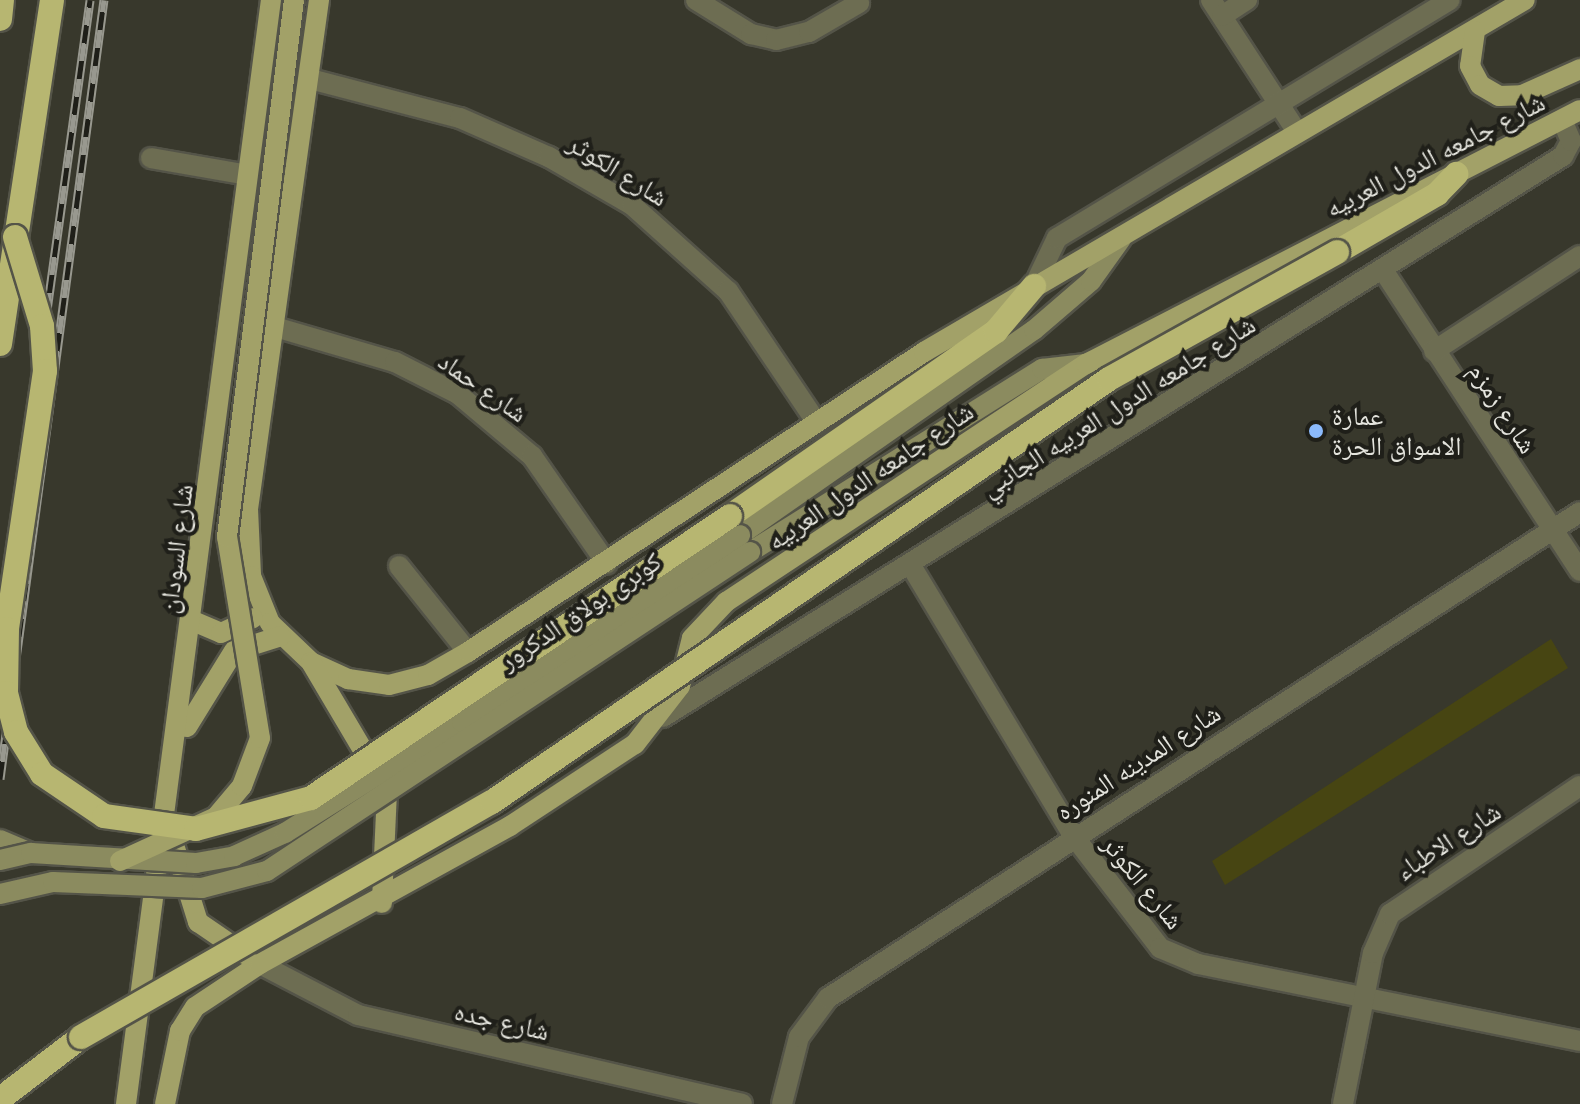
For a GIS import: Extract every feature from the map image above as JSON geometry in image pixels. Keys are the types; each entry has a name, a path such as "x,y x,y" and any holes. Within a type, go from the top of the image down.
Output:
{"highway":[{"path":"0,19 2,0"},
{"path":"0,344 52,0"},
{"path":"0,1099 81,1037 492,802 1109,379 1437,194 1456,174"},
{"path":"15,237 42,326 45,371 7,629 6,693 16,732 42,774 104,816 196,829 311,798 740,535 996,331 1034,286"}],"main road":[{"name":"شارع السودان","path":"126,1104 178,749 271,0"},
{"path":"120,861 216,817 242,786 260,738 227,537 294,0"},
{"path":"319,0 248,509 251,576 261,609 281,636 311,662 348,679 389,685 428,675 468,652 607,564 817,423 1034,286 1121,239 1297,132 1525,0"},
{"path":"1475,31 1474,76 1499,96 1522,95 1580,69"},
{"name":"شارع جامعه الدول العربيه","path":"260,964 382,903 610,761 663,717 704,621 1086,364 1571,115"},
{"name":"كوبرى بولاق الدكرور","path":"0,894 53,882 202,888 267,871 1034,330 1091,281 1121,239"},
{"name":"كوبرى بولاق الدكرور","path":"0,860 31,853 120,861 215,861 285,833 740,535 1042,369 1086,364"},
{"path":"193,621 230,633 261,609"},
{"path":"178,749 199,699 234,651 281,636"},
{"path":"311,662 387,791 382,903"},
{"path":"165,1104 185,1019 260,964 198,922 178,872 169,809"},
{"path":"0,840 31,853"}],"street":[{"path":"696,0 751,34 776,40 809,32 859,1"},
{"path":"1247,0 1216,8 1297,132"},
{"path":"1034,286 1057,238 1282,106 1450,0"},
{"name":"شارع الكوثر","path":"310,79 460,118 549,157 632,205 737,302 817,423"},
{"name":"شارع جامعه الدول العربيه الجانبي","path":"663,717 1385,273 1563,156 1571,141 1571,115"},
{"path":"151,158 248,175"},
{"path":"1434,351 1580,256"},
{"name":"شارع زمزم","path":"1385,273 1580,571"},
{"name":"شارع حماد","path":"275,327 395,362 458,394 532,456 607,564"},
{"name":"شارع المدينه المنوره","path":"782,1104 799,1037 828,998 1072,834 1580,512"},
{"name":"شارع الكوثر","path":"910,564 1072,834 1145,934 1178,959 1363,999 1578,1039"},
{"path":"399,566 468,652"},
{"name":"شارع الاطباء","path":"1343,1104 1378,938 1402,901 1580,786"},
{"name":"شارع جده","path":"260,964 358,1015 742,1104"}],"shaded area":[{"path":"1551,639 1568,668 1225,885 1212,861"}],"railway":[{"path":"0,649 90,0"},
{"path":"0,779 104,0"}],"place":[{"name":"عمارة الاسواق الحرة","path":"1316,431"}]}
